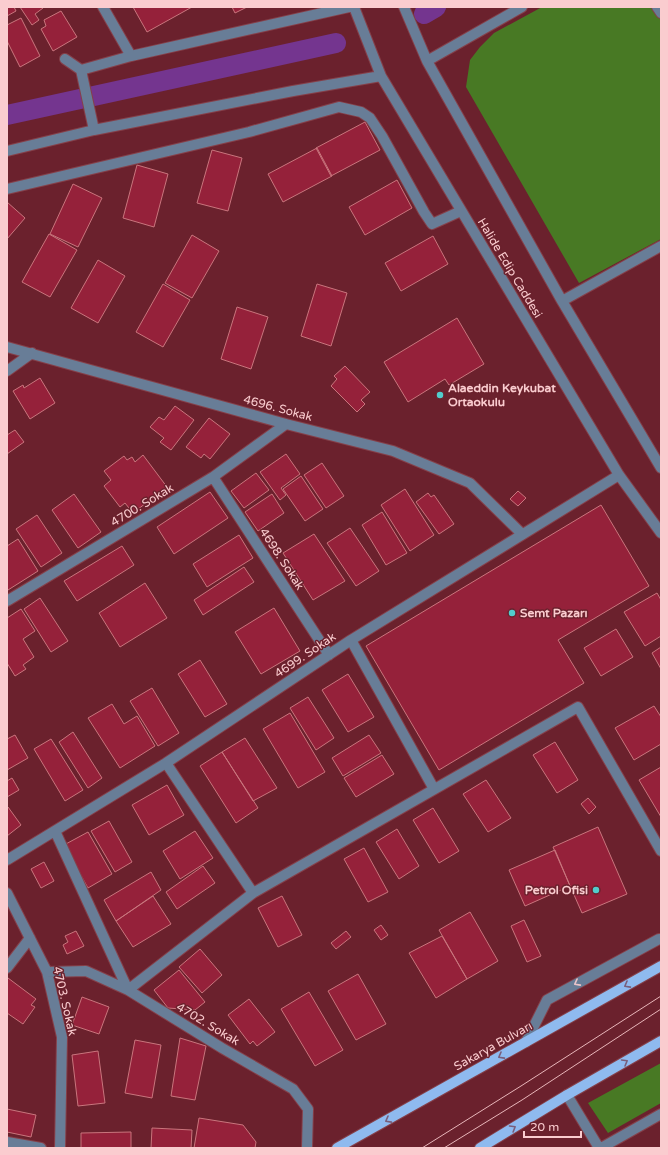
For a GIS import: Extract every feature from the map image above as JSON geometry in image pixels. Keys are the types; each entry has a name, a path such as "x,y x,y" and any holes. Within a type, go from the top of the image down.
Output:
{"main road":[{"name":"Sakarya Bulvarı","path":"337,1148 661,966"},
{"path":"480,1148 661,1041"}],"street":[{"path":"103,7 131,56"},
{"path":"81,70 131,56 350,7"},
{"name":"Halide Edip Caddesi","path":"354,7 381,76 619,475 661,533"},
{"path":"404,7 427,61 562,301 661,468"},
{"path":"427,61 522,7"},
{"path":"657,7 661,13"},
{"path":"65,59 81,70 94,130"},
{"path":"7,151 94,130 293,91 381,76"},
{"path":"7,189 249,132 339,107 361,112 370,118 382,136 432,224 461,211"},
{"path":"562,301 661,246"},
{"name":"4696. Sokak","path":"7,346 286,424 393,451 470,484 522,534"},
{"path":"7,370 32,353"},
{"name":"4700. Sokak","path":"7,601 213,477 286,424"},
{"name":"4699. Sokak","path":"7,860 166,763 351,640 619,475"},
{"name":"4698. Sokak","path":"213,477 329,655"},
{"path":"351,640 434,789"},
{"path":"55,831 128,990 253,893 578,707 661,851"},
{"path":"166,763 253,893"},
{"name":"4703. Sokak","path":"7,893 47,972 62,1037 60,1148"},
{"path":"7,968 30,938"},
{"path":"526,1042 547,1000 661,939"},
{"name":"4702. Sokak","path":"47,972 86,971 128,990 222,1048 293,1089 308,1109 307,1148"},
{"path":"567,1096 600,1148 661,1114"},
{"path":"7,1142 41,1148"}],"green space":[{"path":"542,7 656,7 661,16 661,239 579,283 466,87 470,60 480,47 494,33"},
{"path":"661,1063 661,1103 608,1133 588,1103"}],"building":[{"path":"7,7 14,7 16,11 7,16"},
{"path":"20,7 42,7 43,8 35,14 39,20 32,25"},
{"path":"133,7 192,7 147,32"},
{"path":"232,7 247,7 235,13"},
{"path":"61,11 77,37 53,51 41,29 46,26 44,20"},
{"path":"21,18 40,56 20,67 7,41 7,25"},
{"path":"365,122 380,150 331,176 316,148"},
{"path":"317,148 332,176 283,202 268,174"},
{"path":"212,150 242,158 228,211 197,203"},
{"path":"137,165 168,174 154,227 123,218"},
{"path":"397,180 412,208 365,235 349,207"},
{"path":"73,184 102,198 78,247 50,234"},
{"path":"7,202 25,218 7,239"},
{"path":"49,234 77,250 50,297 22,282"},
{"path":"192,235 219,251 192,298 165,283"},
{"path":"433,236 448,264 401,291 385,263"},
{"path":"98,260 125,276 98,323 71,308"},
{"path":"163,284 190,300 163,347 136,332"},
{"path":"317,284 347,293 331,346 301,336"},
{"path":"237,307 268,317 251,369 221,359"},
{"path":"457,318 484,364 449,385 445,379 408,402 384,362"},
{"path":"345,366 370,392 361,400 365,404 357,412 331,386 337,379 334,376"},
{"path":"40,378 55,403 30,419 13,391 23,385 24,388"},
{"path":"175,406 194,420 171,450 160,442 164,438 150,427 159,417 164,420"},
{"path":"209,418 230,434 210,459 204,454 201,458 186,447"},
{"path":"15,430 24,442 7,454 7,435"},
{"path":"286,454 300,474 281,488 286,495 280,500 260,472"},
{"path":"143,455 167,487 133,513 125,503 120,507 104,486 111,480 104,471 124,456 127,460 132,457 135,462"},
{"path":"322,463 344,496 326,508 304,475"},
{"path":"256,473 269,490 244,508 231,491"},
{"path":"301,476 323,509 305,521 283,489"},
{"path":"405,489 434,535 410,551 381,505"},
{"path":"518,491 526,498 518,506 510,499"},
{"path":"210,492 228,518 174,554 157,527"},
{"path":"428,493 431,497 434,495 454,524 439,534 416,502"},
{"path":"74,494 101,532 78,548 52,510"},
{"path":"272,494 284,513 258,531 245,512"},
{"name":"Semt Pazarı","path":"601,505 649,586 558,640 584,683 439,770 366,646"},
{"path":"382,512 407,553 386,565 362,525"},
{"path":"37,515 62,553 41,567 16,529"},
{"path":"350,528 379,571 356,586 327,543"},
{"path":"314,534 345,581 313,600 283,553"},
{"path":"239,535 253,558 207,587 193,564"},
{"path":"18,539 38,571 8,590 7,546"},
{"path":"122,546 134,565 77,601 64,581"},
{"path":"244,567 254,582 203,615 194,600"},
{"path":"145,583 167,618 120,647 99,613"},
{"path":"657,593 661,600 661,636 645,646 624,612"},
{"path":"40,598 68,641 51,652 24,609"},
{"path":"274,608 300,651 261,674 235,632"},
{"path":"21,609 35,631 23,639 34,657 23,665 26,669 15,676 7,663 7,618"},
{"path":"616,629 633,657 601,676 584,648"},
{"path":"661,647 661,669 652,653"},
{"path":"200,660 227,704 205,717 178,674"},
{"path":"348,674 374,717 348,732 322,690"},
{"path":"152,688 179,733 158,746 130,701"},
{"path":"308,697 334,738 316,750 290,708"},
{"path":"112,704 124,724 137,716 155,746 120,768 88,718"},
{"path":"654,706 661,717 661,744 634,760 615,728"},
{"path":"290,713 325,772 298,788 263,729"},
{"path":"73,732 102,778 88,788 59,742"},
{"path":"15,735 28,758 7,770 7,739"},
{"path":"369,735 381,753 343,776 332,758"},
{"path":"245,738 277,788 253,801 222,752"},
{"path":"51,739 83,790 65,801 34,749"},
{"path":"555,742 578,780 557,793 533,755"},
{"path":"222,752 258,808 236,823 200,766"},
{"path":"382,755 394,774 356,797 344,778"},
{"path":"661,767 661,817 639,780"},
{"path":"12,778 19,790 7,797 7,781"},
{"path":"486,780 511,818 488,832 463,794"},
{"path":"167,785 184,815 149,835 132,805"},
{"path":"588,798 596,807 589,814 581,804"},
{"path":"8,807 21,825 7,836 7,808"},
{"path":"433,808 459,851 439,863 413,820"},
{"path":"109,821 132,862 115,872 91,831"},
{"path":"598,827 627,894 582,913 553,847"},
{"path":"397,829 419,866 399,879 376,842"},
{"path":"195,831 213,858 180,879 163,851"},
{"path":"88,832 112,874 88,888 64,845"},
{"path":"364,848 388,892 368,902 344,859"},
{"path":"555,850 570,886 525,906 509,870"},
{"path":"44,862 54,881 41,888 31,869"},
{"path":"203,866 215,883 177,909 166,892"},
{"path":"151,872 161,890 116,921 104,900"},
{"path":"153,896 171,924 133,947 116,921"},
{"path":"282,896 302,935 278,947 258,908"},
{"path":"470,912 498,961 467,979 439,930"},
{"path":"524,920 541,956 527,962 511,926"},
{"path":"381,925 388,935 381,940 374,930"},
{"path":"76,931 84,946 67,954 63,945 68,942 65,936"},
{"path":"346,931 351,937 336,949 331,943"},
{"path":"442,936 467,979 436,998 409,953"},
{"path":"200,949 222,975 202,993 179,967"},
{"path":"179,970 205,1002 195,1010 168,1008 154,990"},
{"path":"358,974 386,1024 356,1040 328,991"},
{"path":"8,978 36,999 31,1005 35,1007 23,1024 7,1013"},
{"path":"309,992 343,1050 315,1066 281,1009"},
{"path":"82,997 109,1007 99,1034 72,1025"},
{"path":"249,999 275,1032 257,1046 253,1041 250,1044 228,1015"},
{"path":"180,1038 206,1046 195,1100 171,1096"},
{"path":"135,1040 161,1045 152,1098 125,1093"},
{"path":"98,1051 105,1103 78,1106 72,1055"},
{"path":"7,1109 36,1115 31,1137 7,1132"},
{"path":"199,1118 243,1125 256,1142 255,1148 194,1148"},
{"path":"152,1128 192,1130 191,1148 151,1148"},
{"path":"131,1132 131,1148 81,1148 81,1133"}],"waterway":[{"path":"424,14 436,7"},
{"path":"7,115 336,43"}],"tram line":[{"path":"422,1148 661,996"},
{"path":"444,1148 522,1100 661,1009"}],"place":[{"name":"Alaeddin Keykubat Ortaokulu","path":"440,395"},
{"name":"Semt Pazarı","path":"512,613"},
{"name":"Petrol Ofisi","path":"596,890"}]}
